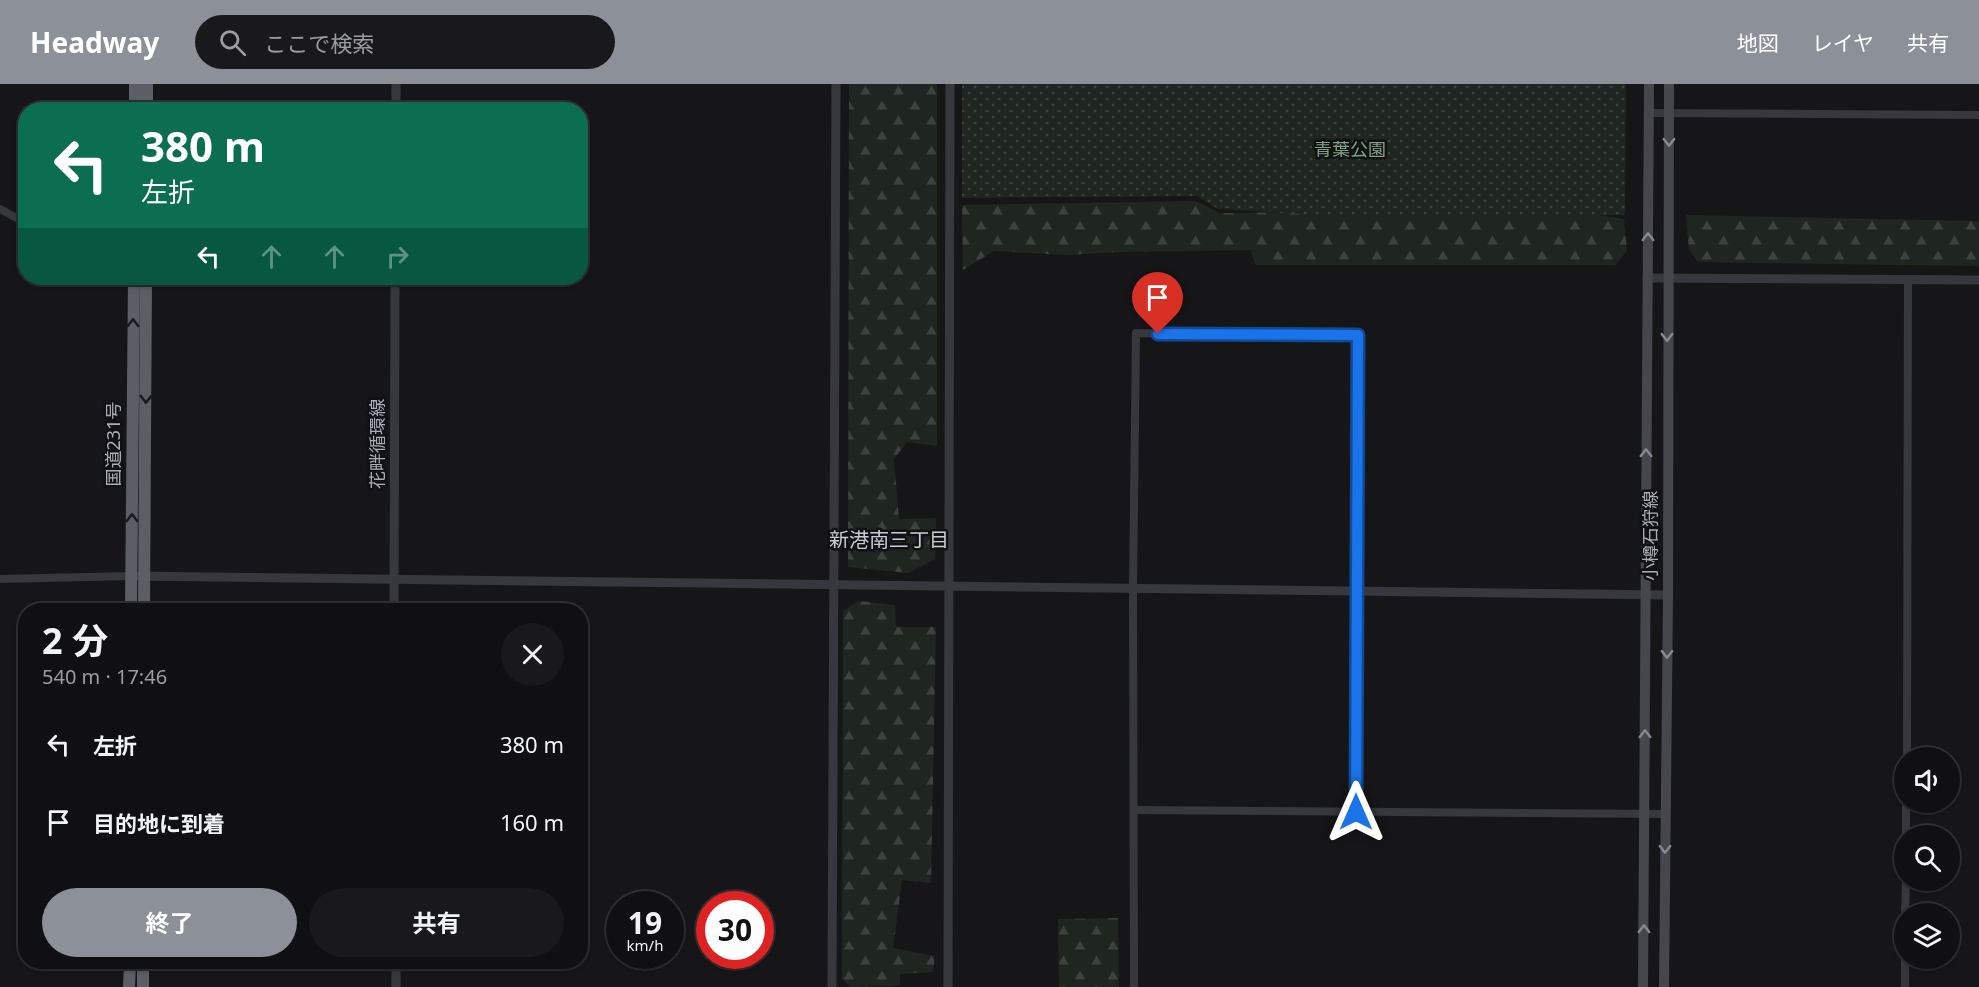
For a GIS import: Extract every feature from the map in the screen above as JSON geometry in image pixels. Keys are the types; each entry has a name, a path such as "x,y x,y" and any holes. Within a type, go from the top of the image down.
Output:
{"highway":[{"path":"135,84 135,102"},
{"path":"147,84 147,102"},
{"name":"国道231号","path":"131,603 134,285"},
{"name":"国道231号","path":"144,603 146,285"},
{"path":"129,987 130,969"},
{"path":"143,969 143,987"}],"main road":[{"name":"小樽石狩線","path":"1643,987 1649,84"},
{"name":"小樽石狩線","path":"1664,987 1668,595 1669,84"}],"street":[{"path":"396,84 396,102"},
{"path":"832,987 836,84"},
{"path":"948,987 950,84"},
{"path":"1648,113 1979,115"},
{"path":"0,209 18,219"},
{"path":"1647,278 1979,280"},
{"path":"1907,747 1908,279"},
{"name":"花畔循環線","path":"394,603 396,285"},
{"path":"1134,987 1133,589 1136,333 1358,335 1356,812"},
{"path":"0,579 145,576 1668,595"},
{"path":"1135,810 1666,814"},
{"path":"396,969 396,987"},
{"path":"1905,969 1905,987"}],"green space":[{"path":"849,84 937,84 937,446 907,442 894,459 899,519 936,518 935,559 908,573 848,567"},
{"name":"青葉公園","path":"962,84 1626,84 1625,215 1348,217 1218,209 1197,196 962,198"},
{"path":"1196,201 1220,213 1563,209 1624,219 1627,251 1615,265 1256,265 1250,250 1066,255 994,251 963,270 962,205"},
{"path":"1686,215 1979,221 1979,266 1698,262 1689,250"},
{"path":"859,601 895,605 896,627 936,627 931,883 902,880 893,948 935,956 933,972 900,974 900,986 850,987 842,979 843,611"},
{"path":"1118,918 1119,987 1059,987 1058,919"}],"district":[{"name":"新港南三丁目","path":"889,540"}],"route":[{"path":"1158,334 1358,335 1356,812"}]}
